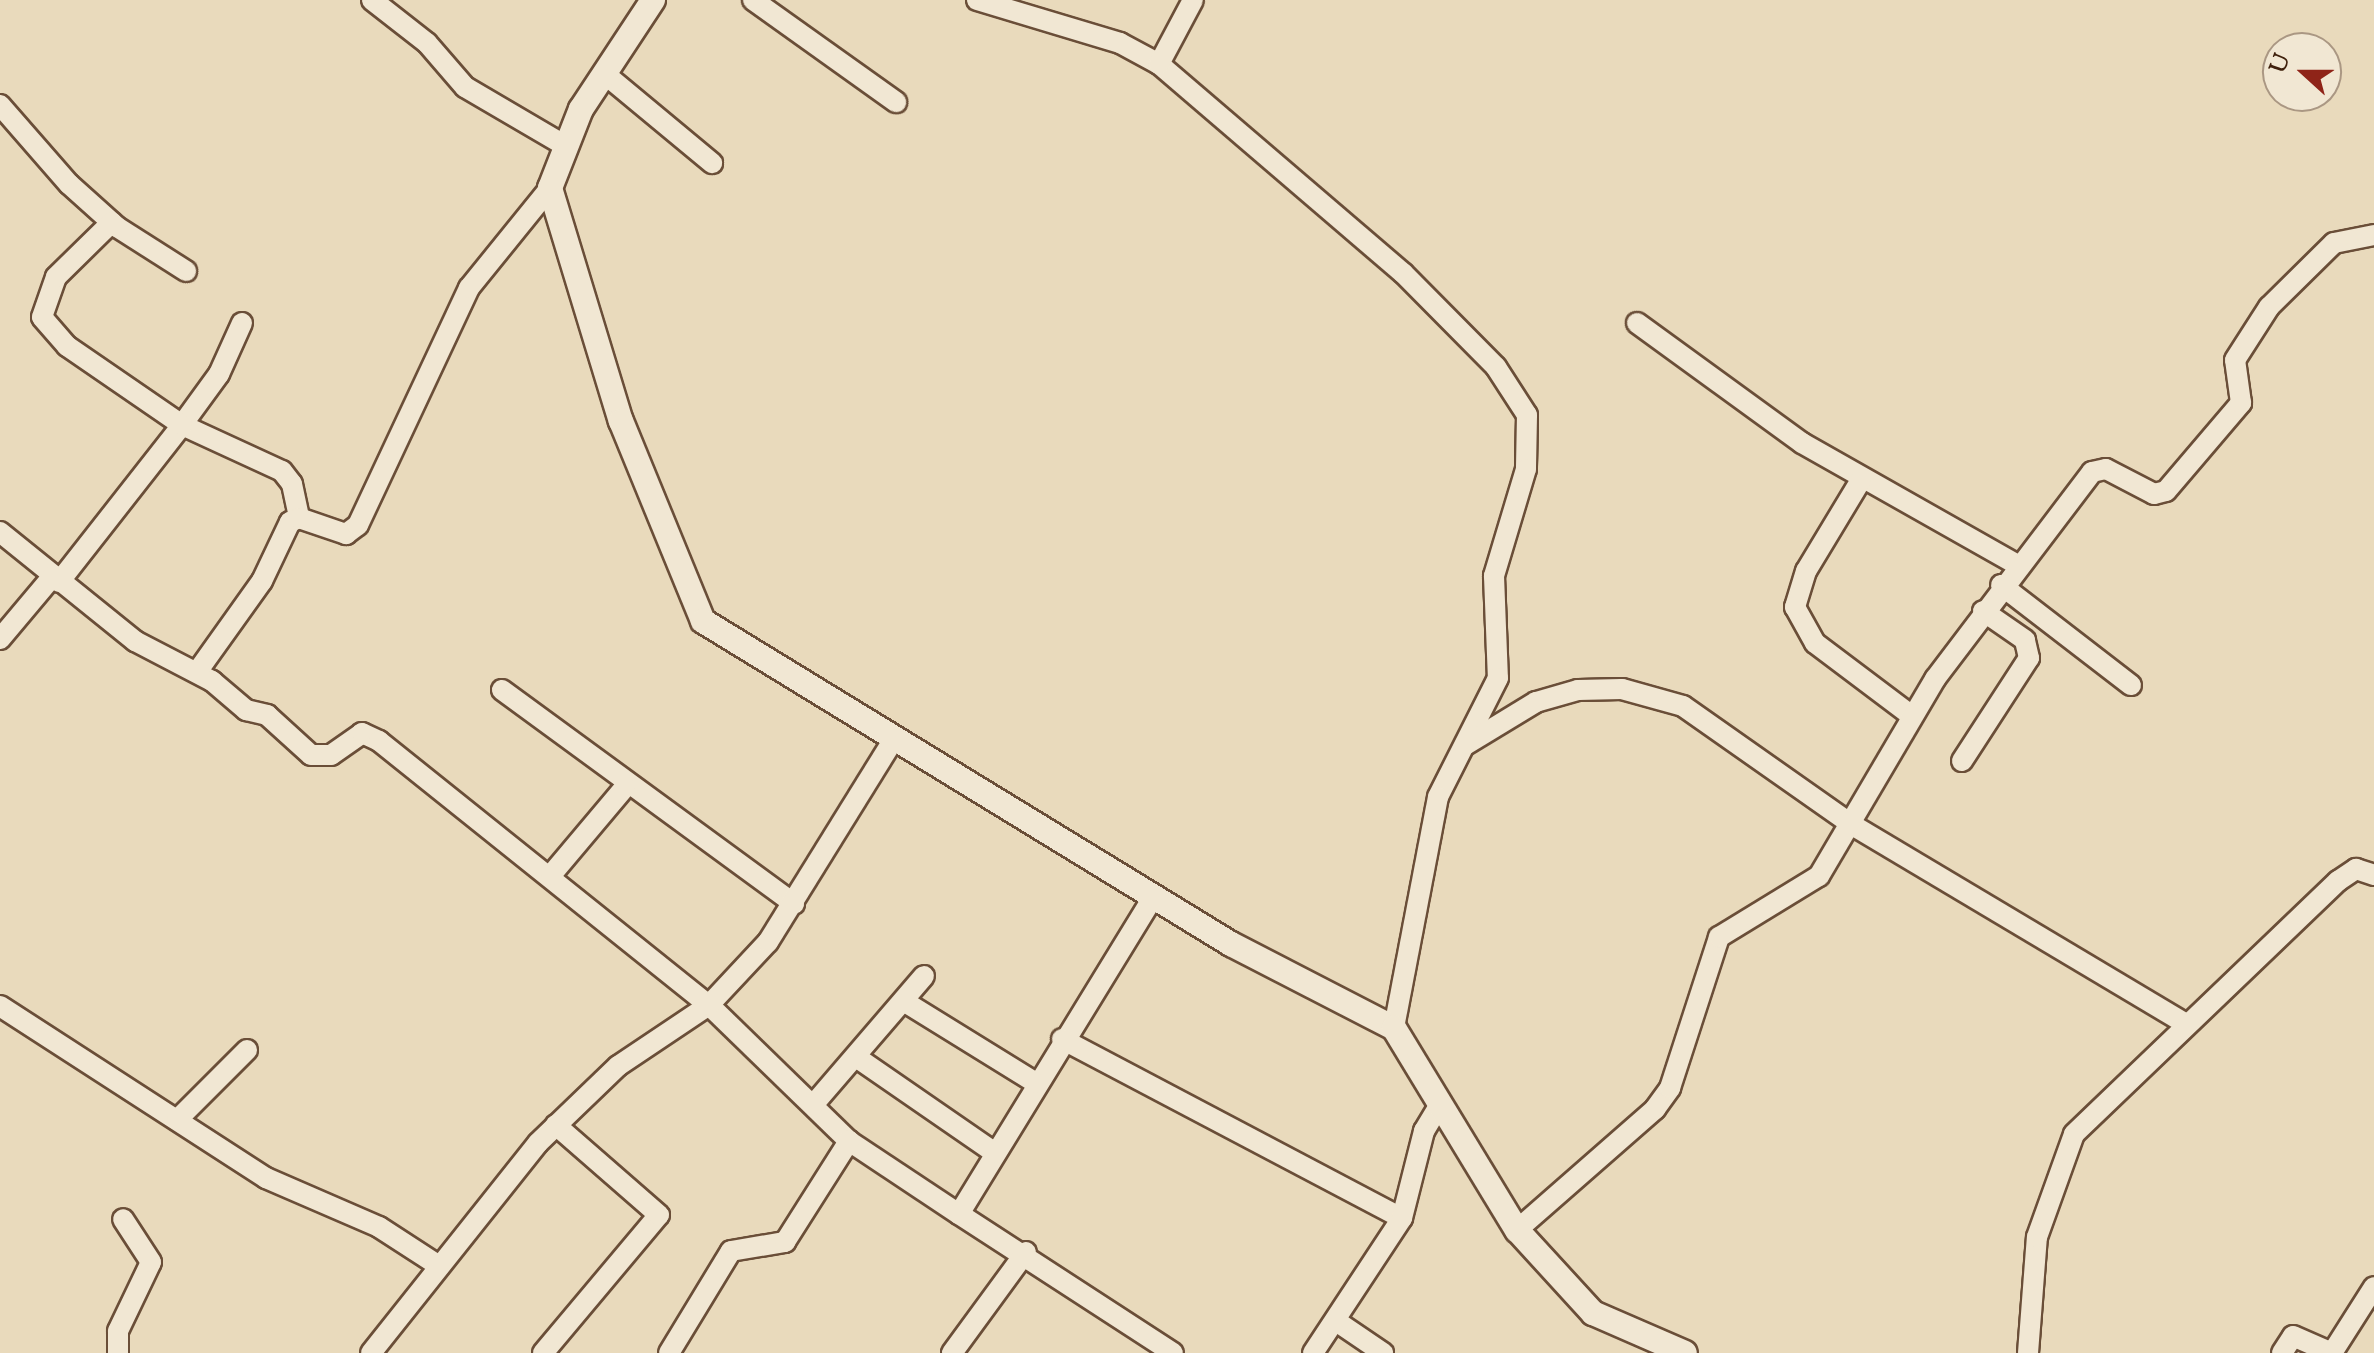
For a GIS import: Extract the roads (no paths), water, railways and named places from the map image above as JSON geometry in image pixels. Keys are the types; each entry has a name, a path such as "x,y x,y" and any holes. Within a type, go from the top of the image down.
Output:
{"street":[{"path":"372,0 427,43 465,87 564,145"},
{"path":"299,518 353,532 469,288 550,188 564,145 653,0"},
{"path":"753,0 896,102"},
{"path":"977,0 1120,43 1159,64 1403,273 1496,367 1527,415 1526,469 1494,576 1498,678 1457,751 1438,797 1394,1028"},
{"path":"1159,64 1193,0"},
{"path":"606,75 712,163"},
{"path":"0,105 112,222 186,271"},
{"path":"550,188 621,421 694,608 735,646 895,737 1154,896 1394,1028 1517,1230 1593,1313 1685,1353"},
{"path":"112,222 56,277 42,317 67,346 182,425 282,471 292,484 299,518"},
{"path":"1517,1230 1662,1099 1725,930 1809,884 1854,826 1912,716 2016,564 2099,468 2154,494 2166,491 2241,403 2235,360 2269,307 2334,243 2374,235"},
{"path":"0,639 56,579 182,425 219,374 242,323"},
{"path":"1637,323 1861,480 2016,564"},
{"path":"1861,480 1806,571 1795,607 1815,643 1912,716"},
{"path":"197,672 262,581 285,528 299,518"},
{"path":"0,532 135,641 197,672 239,706 267,715 318,759 353,735 371,735 551,875 709,1005 849,1141 959,1214 1026,1252 1173,1353"},
{"path":"2001,585 2131,685"},
{"path":"1962,761 2029,658 2025,640 1983,611"},
{"path":"1457,751 1536,702 1622,689 1683,706 1735,736 1854,826 2186,1024"},
{"path":"502,690 625,787 794,904"},
{"path":"371,1353 556,1125 618,1066 709,1005 794,904 895,737"},
{"path":"551,875 625,787"},
{"path":"2028,1353 2037,1237 2074,1134 2338,881 2356,869 2374,875"},
{"path":"959,1214 1062,1039 1154,896"},
{"path":"813,1105 905,1002 924,976"},
{"path":"905,1002 1036,1083"},
{"path":"0,1006 266,1178 379,1227 439,1266"},
{"path":"1062,1039 1402,1218"},
{"path":"177,1120 247,1050"},
{"path":"856,1057 995,1153"},
{"path":"1313,1353 1402,1218 1424,1131 1440,1104"},
{"path":"543,1353 659,1215 556,1125"},
{"path":"669,1353 731,1251 785,1242 849,1141"},
{"path":"118,1353 118,1331 151,1262 123,1219"},
{"path":"952,1353 1026,1252"},
{"path":"2282,1353 2293,1336 2332,1353 2374,1287"},
{"path":"1336,1321 1383,1353"}]}
